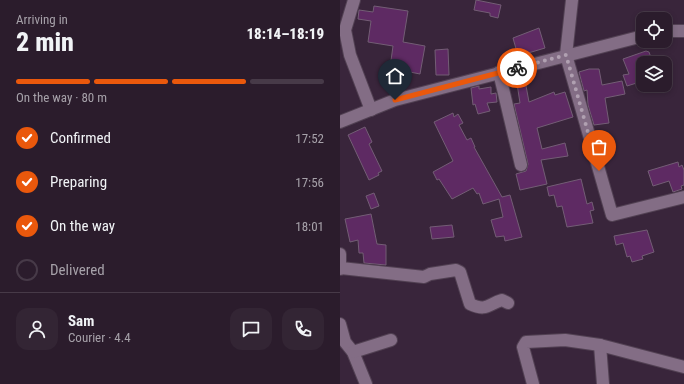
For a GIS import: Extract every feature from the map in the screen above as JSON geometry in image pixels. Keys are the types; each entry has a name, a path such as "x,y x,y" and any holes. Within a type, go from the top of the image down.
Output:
{"street":[{"path":"354,0 345,30 350,55 371,110"},
{"path":"572,0 566,55 612,214 684,197"},
{"path":"672,31 684,31"},
{"path":"340,122 395,100 636,38"},
{"path":"499,72 521,166"},
{"path":"340,254 341,268 424,277 430,274 456,270 460,272 470,304 478,308 484,308 502,300 508,303"},
{"path":"340,324 345,342 353,352 366,384"},
{"path":"353,352 391,340"},
{"path":"533,384 523,347 526,342 565,340 600,345 683,370"},
{"path":"600,345 603,384"}],"building":[{"path":"476,0 501,5 498,18 490,16 490,13 474,10"},
{"path":"374,6 408,11 403,42 425,46 420,74 390,68 393,46 368,42 371,21 358,19 359,10 373,12"},
{"path":"539,28 545,48 518,56 513,38"},
{"path":"448,49 449,75 436,75 435,50"},
{"path":"646,51 649,52 650,56 636,56 636,83 627,86 623,75 629,74 623,59"},
{"path":"589,69 599,69 602,85 622,81 625,94 605,98 609,123 594,125 588,105 587,90 584,91 579,72"},
{"path":"524,75 529,102 554,92 555,95 565,92 573,117 537,128 542,149 565,143 568,156 541,160 547,184 520,190 516,174 526,171 528,164 514,104 520,103 516,77"},
{"path":"479,86 479,89 491,87 491,94 496,93 497,102 487,103 490,111 478,114 475,104 473,105 471,88"},
{"path":"453,113 454,117 458,114 463,123 459,125 467,140 471,138 474,147 502,197 510,195 522,237 505,241 504,236 496,237 491,220 503,217 499,199 483,204 479,193 477,194 473,188 452,199 439,179 437,180 433,172 453,161 434,122"},
{"path":"365,127 372,142 369,144 382,171 378,173 379,175 369,180 348,135"},
{"path":"678,162 679,167 682,165 684,170 684,185 681,186 682,189 673,192 669,181 653,186 648,171"},
{"path":"581,179 587,204 592,202 594,210 590,211 593,223 567,227 562,206 557,207 554,195 549,196 547,187"},
{"path":"374,193 379,206 371,209 366,196"},
{"path":"371,214 377,244 386,245 386,265 364,263 363,253 359,253 358,240 350,242 345,219"},
{"path":"452,225 454,237 432,239 430,227"},
{"path":"647,230 654,252 642,256 643,259 632,262 630,256 627,257 623,243 616,245 614,236"}],"way so far":[{"path":"517,68 566,55 599,171"}],"route":[{"path":"395,100 517,68"}]}
